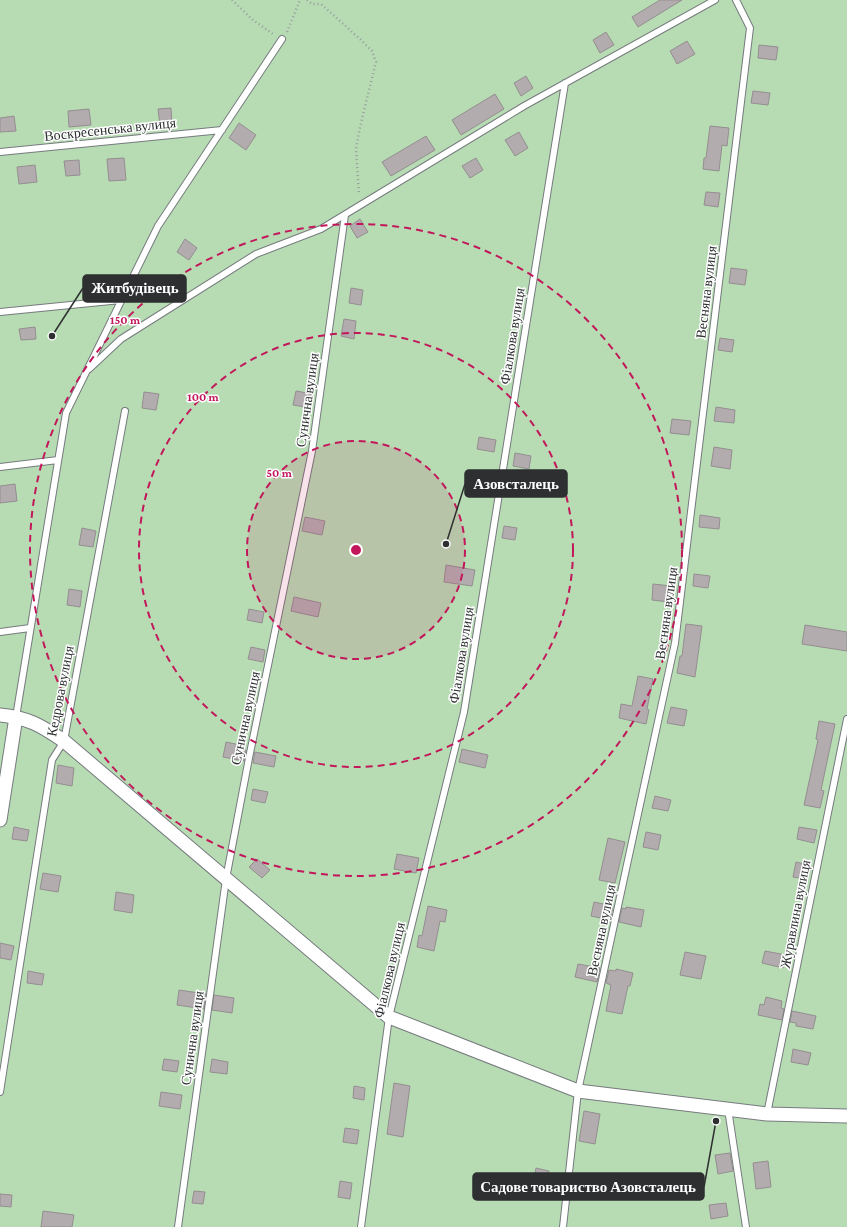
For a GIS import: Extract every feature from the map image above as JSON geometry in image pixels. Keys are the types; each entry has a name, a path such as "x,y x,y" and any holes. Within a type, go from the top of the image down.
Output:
{"street":[{"path":"0,715 16,716 37,723 64,741 389,1017 578,1091 767,1114 847,1116"},
{"path":"0,820 16,716"}],"lane":[{"path":"86,371 121,339 256,254 321,229 565,83 715,0"},
{"name":"Весняна вулиця","path":"563,1227 578,1091 675,643 750,28 736,0"},
{"path":"16,716 66,413 158,226 282,39"},
{"name":"Фіалкова вулиця","path":"361,1227 389,1017 464,712 565,83"},
{"name":"Воскресенська вулиця","path":"0,152 222,130"},
{"name":"Сунична вулиця","path":"178,1227 226,878 250,751 312,451 345,215"},
{"path":"0,312 121,300"},
{"name":"Кедрова вулиця","path":"0,1092 52,760 64,741 124,411"},
{"path":"0,467 58,460"},
{"path":"0,632 30,628"},
{"name":"Журавлина вулиця","path":"767,1114 847,719"},
{"path":"728,1109 746,1227"}],"path":[{"path":"232,0 253,20 282,39 291,24 300,0"},
{"path":"307,0 312,4 321,4 360,38 372,51 376,62 356,149 360,206"}],"green space":[{"path":"0,0 847,0 847,1227 0,1227"}],"building":[{"path":"660,0 682,0 638,27 632,17"},
{"path":"606,32 614,45 600,53 593,40"},
{"path":"687,41 695,54 677,64 670,51"},
{"path":"759,45 778,47 776,60 758,58"},
{"path":"526,76 533,88 521,96 514,83"},
{"path":"753,91 770,93 768,105 751,103"},
{"path":"495,94 504,109 461,135 452,120"},
{"path":"171,108 172,125 160,126 158,109"},
{"path":"89,109 91,125 69,127 68,111"},
{"path":"14,116 16,131 0,132 0,118"},
{"path":"239,123 256,135 246,150 229,138"},
{"path":"710,126 729,128 727,146 722,145 719,171 703,169"},
{"path":"519,132 528,148 515,156 505,140"},
{"path":"426,136 435,150 391,176 382,162"},
{"path":"124,158 126,180 109,181 107,159"},
{"path":"476,158 483,170 470,178 462,166"},
{"path":"79,160 80,175 66,176 64,161"},
{"path":"35,165 37,182 19,184 17,167"},
{"path":"706,192 720,193 718,207 704,205"},
{"path":"360,219 368,232 357,238 350,226"},
{"path":"185,239 197,248 189,260 177,252"},
{"path":"731,268 747,270 745,285 729,283"},
{"path":"351,288 363,290 361,305 349,303"},
{"path":"344,319 356,321 354,339 341,336"},
{"path":"35,327 36,339 21,340 19,329"},
{"path":"720,338 734,340 732,352 718,350"},
{"path":"296,391 313,394 311,408 293,405"},
{"path":"144,392 159,394 156,410 142,408"},
{"path":"716,407 735,410 734,423 714,421"},
{"path":"672,419 691,421 689,435 670,433"},
{"path":"479,437 496,440 494,452 477,449"},
{"path":"714,447 732,450 730,469 711,466"},
{"path":"515,453 531,456 529,469 513,466"},
{"path":"15,484 17,501 0,503 0,486"},
{"path":"700,515 720,518 719,529 699,527"},
{"path":"305,517 325,521 322,535 302,531"},
{"path":"504,526 517,528 515,540 502,538"},
{"path":"82,528 96,531 93,547 79,545"},
{"path":"446,565 475,570 472,586 444,582"},
{"path":"694,574 710,576 708,588 693,586"},
{"path":"653,584 671,586 669,602 652,600"},
{"path":"69,589 82,591 80,607 67,605"},
{"path":"294,597 321,603 318,617 291,611"},
{"path":"249,609 264,612 262,623 247,620"},
{"path":"686,624 702,626 695,677 677,673 680,656 682,656"},
{"path":"805,625 847,632 847,651 802,644"},
{"path":"251,647 265,650 263,662 248,659"},
{"path":"638,676 653,679 647,709 649,710 646,724 619,718 621,704 632,706"},
{"path":"671,707 687,710 684,726 667,723"},
{"path":"819,721 835,724 821,790 824,791 820,808 804,805 818,740 816,739"},
{"path":"226,742 245,746 244,750 246,750 244,761 223,757"},
{"path":"462,749 488,755 485,768 459,762"},
{"path":"255,752 276,756 274,767 253,763"},
{"path":"58,765 74,768 72,786 56,783"},
{"path":"253,789 268,792 265,803 251,800"},
{"path":"655,796 671,800 668,811 652,808"},
{"path":"14,827 29,830 27,841 12,839"},
{"path":"799,827 817,830 814,843 797,839"},
{"path":"646,832 661,835 658,850 643,847"},
{"path":"608,838 625,842 615,883 599,880"},
{"path":"397,854 419,858 416,873 394,869"},
{"path":"257,859 270,870 262,878 249,867"},
{"path":"796,862 808,865 805,879 793,877"},
{"path":"43,873 61,876 58,892 40,889"},
{"path":"116,892 134,895 132,913 114,910"},
{"path":"594,902 613,906 610,920 591,916"},
{"path":"428,906 447,910 445,922 440,921 434,951 417,947 419,935 422,936"},
{"path":"626,907 644,910 641,927 619,922 622,908 626,909"},
{"path":"0,943 14,946 11,960 0,958"},
{"path":"765,951 786,955 783,968 762,963"},
{"path":"685,952 706,956 701,979 680,975"},
{"path":"578,964 600,968 597,982 575,977"},
{"path":"616,969 633,973 630,986 628,986 622,1014 606,1011 611,985 606,983 609,970 616,971"},
{"path":"28,971 44,974 42,985 27,983"},
{"path":"179,990 206,994 204,1009 177,1005"},
{"path":"214,995 234,998 232,1013 212,1010"},
{"path":"766,997 782,1001 781,1008 784,1009 782,1020 758,1015 760,1004 764,1005"},
{"path":"792,1011 816,1016 813,1029 796,1026 796,1023 790,1022"},
{"path":"793,1049 811,1053 808,1065 791,1062"},
{"path":"164,1059 179,1061 177,1072 162,1070"},
{"path":"212,1059 228,1062 227,1074 210,1072"},
{"path":"394,1083 410,1086 403,1137 387,1134"},
{"path":"354,1086 365,1088 364,1100 353,1098"},
{"path":"161,1092 182,1095 180,1109 159,1106"},
{"path":"584,1111 600,1114 595,1144 579,1141"},
{"path":"345,1128 359,1130 357,1144 343,1142"},
{"path":"730,1153 733,1171 718,1174 715,1155"},
{"path":"768,1161 771,1187 756,1189 753,1163"},
{"path":"536,1168 549,1171 547,1182 534,1180"},
{"path":"340,1181 352,1183 350,1199 338,1197"},
{"path":"194,1191 205,1192 203,1204 192,1203"},
{"path":"0,1194 12,1195 11,1207 0,1206"},
{"path":"726,1203 728,1216 711,1219 709,1205"},
{"path":"43,1211 74,1215 72,1227 41,1227"}],"place":[{"name":"Житбудівець","path":"52,336"},
{"name":"Азовсталець","path":"446,544"},
{"name":"Садове товариство Азовсталець","path":"716,1121"}]}
